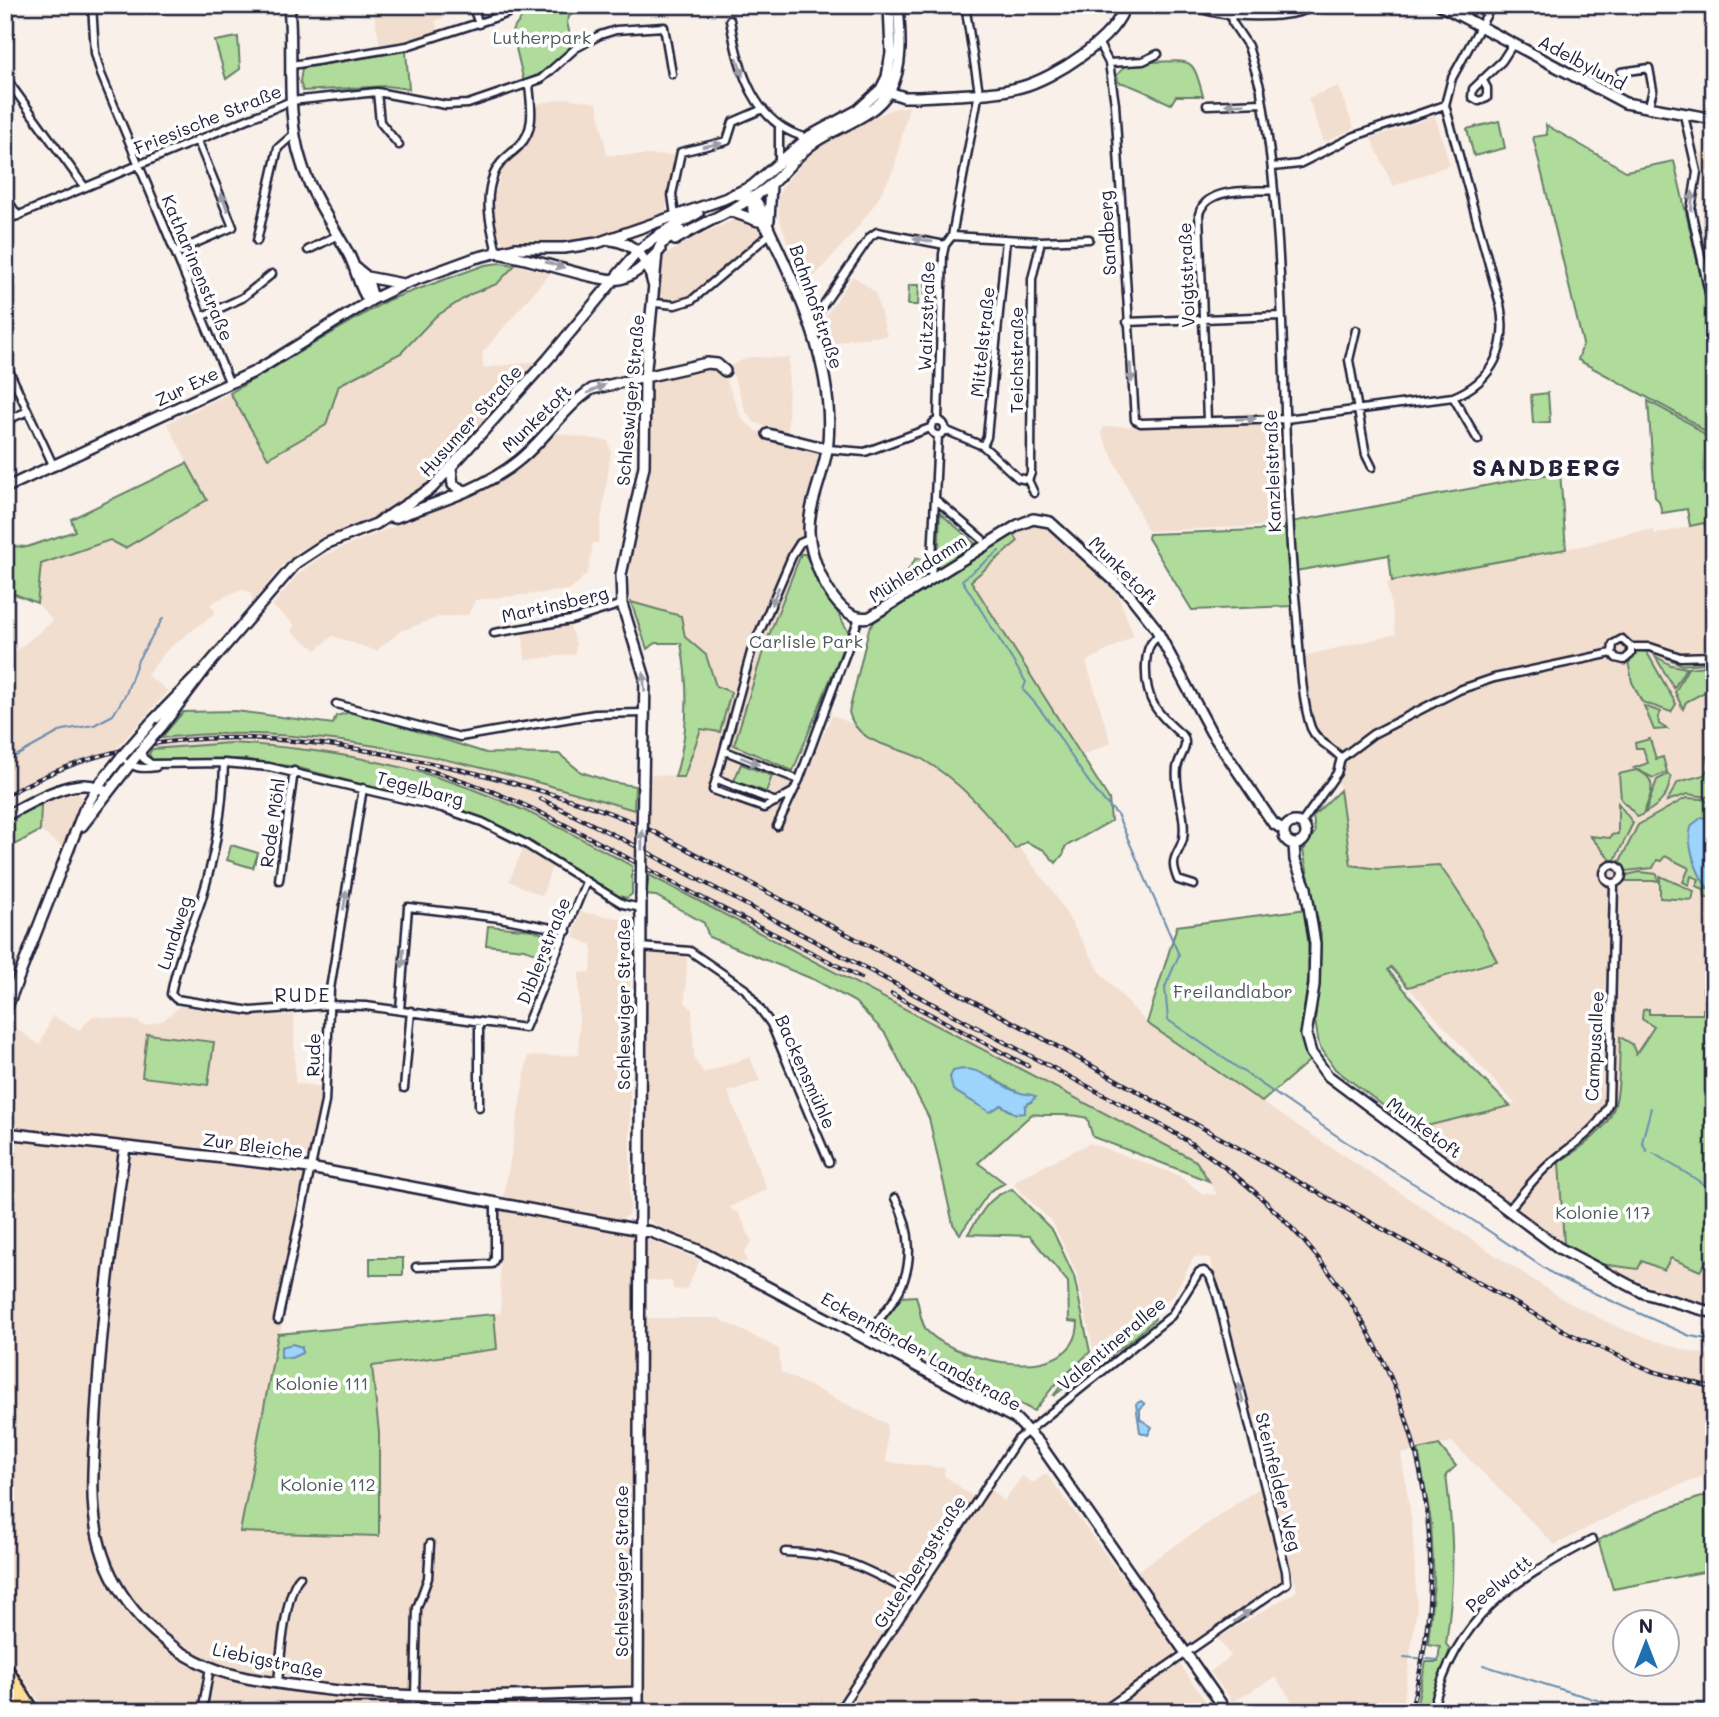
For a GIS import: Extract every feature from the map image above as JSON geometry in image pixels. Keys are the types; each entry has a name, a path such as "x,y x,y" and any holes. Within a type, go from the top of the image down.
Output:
{"highway":[{"path":"5,1666 34,1712"},
{"path":"5,1685 23,1712"}],"main road":[{"path":"289,5 291,100 295,133 306,176 356,268 361,291 371,300"},
{"path":"887,89 891,54 888,5"},
{"path":"497,253 532,258 613,280 630,275 686,233 752,198 769,180 824,136 860,118 887,89 899,62 898,5"},
{"path":"887,89 907,97 1021,87 1098,44 1118,24 1125,5"},
{"path":"1196,5 1230,12 1290,14 1313,5"},
{"name":"Adelbylund","path":"1440,5 1615,99 1648,109 1714,119"},
{"path":"769,180 779,164 807,138 858,110 887,89"},
{"name":"Zur Exe","path":"5,488 256,371 371,300 404,284 518,248 570,248 606,240 676,220 769,180"},
{"name":"Bahnhofstraße","path":"769,180 771,233"},
{"path":"734,194 752,198"},
{"name":"Bahnhofstraße","path":"752,198 752,211 771,233"},
{"name":"Bahnhofstraße","path":"752,198 788,266 826,384 828,449 809,538"},
{"name":"Bahnhofstraße","path":"730,211 760,222"},
{"path":"657,253 662,243 680,231 676,220"},
{"name":"Husumer Straße","path":"5,1012 84,810 102,789 129,765 206,668 296,564 325,544 376,524 432,488 548,359 638,251 676,220"},
{"path":"606,240 628,243 638,251 646,264 655,300"},
{"name":"Schleswiger Straße","path":"638,1712 640,908 644,713 642,665 622,604 623,558 644,466 645,373 655,300 657,253"},
{"path":"356,268 367,277 404,284"},
{"path":"367,277 371,300"},
{"name":"Munketoft","path":"376,524 466,491 518,462 592,389 645,373 707,363 717,364 725,371"},
{"path":"768,434 828,449"},
{"path":"452,466 453,485 466,491"},
{"name":"Munketoft","path":"1042,519 1057,527 1129,594 1160,635 1222,751 1273,823 1284,830 1287,840 1294,844 1295,859 1306,888 1315,944 1314,985 1307,1035 1317,1064 1327,1075 1541,1237 1593,1268 1670,1303 1714,1313"},
{"name":"Mühlendamm","path":"859,618 881,612 1018,525 1042,519"},
{"path":"809,538 821,572 839,605 859,618"},
{"name":"Husumer Straße","path":"102,789 122,756 188,682 206,668"},
{"path":"5,816 74,787 102,789"},
{"path":"1284,830 1291,823 1301,824 1305,830 1305,838 1294,844"},
{"name":"Zur Bleiche","path":"5,1133 310,1168 639,1228"},
{"name":"Liebigstraße","path":"125,1147 100,1354 94,1452 94,1520 108,1569 133,1610 170,1645 210,1667 278,1683 462,1699 638,1692"},
{"name":"Eckernförder Landstraße","path":"639,1228 698,1250 998,1408 1028,1430 1227,1712"}],"street":[{"name":"Katharinenstraße","path":"92,5 97,64 230,384"},
{"path":"472,5 478,24"},
{"path":"292,65 407,46 506,14 518,5"},
{"name":"Waitzstraße","path":"938,421 945,245 952,236 979,92 965,5"},
{"path":"1206,420 1286,419 1453,397 1476,387 1494,364 1503,336 1500,304 1445,105 1452,78 1482,28 1492,5"},
{"name":"Kanzleistraße","path":"1230,12 1248,46 1261,91 1273,167 1290,548 1308,719 1314,735 1340,758"},
{"path":"730,20 739,66 764,109 779,128 807,138 824,136"},
{"name":"Friesische Straße","path":"5,221 291,100 377,92 457,105 529,85 555,69 585,42 600,35 627,29 664,27 671,74"},
{"name":"Sandberg","path":"1098,44 1109,63 1115,104 1127,322 1136,422 1206,420"},
{"path":"1484,78 1513,44"},
{"path":"1109,63 1143,61 1158,54"},
{"path":"1621,72 1649,68 1653,90 1648,109"},
{"path":"5,77 84,186"},
{"path":"497,253 488,219 491,186 499,166 520,146 529,131 532,112 529,85"},
{"path":"377,92 380,122 399,145"},
{"path":"1207,106 1263,103"},
{"path":"1273,167 1300,164 1355,136 1445,105"},
{"path":"676,220 672,194 681,152 727,141 733,122 764,109"},
{"path":"1684,115 1697,172 1691,192 1691,210 1714,316"},
{"path":"779,128 779,164"},
{"path":"257,241 278,149 295,133"},
{"path":"175,252 233,227 197,139"},
{"name":"Voigtstraße","path":"1206,420 1198,219 1203,203 1220,194 1274,190"},
{"path":"5,197 18,216"},
{"path":"807,320 815,317 870,237 877,232 945,245"},
{"path":"655,300 675,305 692,300 771,233"},
{"path":"308,250 338,235"},
{"path":"952,236 1041,241 1089,239"},
{"name":"Mittelstraße","path":"983,446 987,438 1006,240"},
{"name":"Teichstraße","path":"1028,480 1031,473 1032,279 1041,241"},
{"path":"202,316 242,298 272,274"},
{"path":"1127,322 1280,316"},
{"path":"1356,330 1349,360 1366,455 1372,467"},
{"path":"5,362 54,467"},
{"path":"1453,397 1478,440"},
{"path":"5,421 28,411"},
{"path":"828,449 865,452 930,428 938,421 944,423 945,430"},
{"path":"930,428 937,435 931,580"},
{"path":"945,430 983,446 1018,478 1028,480 1034,493"},
{"path":"937,435 945,430"},
{"path":"935,499 982,539"},
{"name":"Bahnhofstraße","path":"776,802 764,808 713,790 751,652 793,554 800,543 809,538"},
{"name":"Martinsberg","path":"494,633 571,620 622,604"},
{"name":"Mühlendamm","path":"777,826 799,780 859,618"},
{"path":"1160,635 1153,640 1147,653 1145,684 1157,711 1184,737 1186,743 1177,769 1183,839 1174,855 1176,877 1181,883 1194,885"},
{"path":"1631,646 1631,654 1624,660 1616,659 1612,653 1613,644 1618,640 1625,640 1631,646 1650,647 1680,657 1714,656"},
{"path":"1301,824 1337,773 1340,758 1373,734 1459,690 1494,678 1612,653"},
{"path":"336,704 460,737 595,714 644,713"},
{"name":"Tegelbarg","path":"141,750 142,758 151,764 172,765"},
{"path":"725,751 799,780"},
{"path":"122,756 129,765"},
{"name":"Tegelbarg","path":"129,765 139,768 224,763 294,771 442,808 493,827 623,904 640,908"},
{"name":"Lundweg","path":"224,763 220,828 201,899 175,972 173,998 218,1008 251,1011 328,1005"},
{"name":"Rode Möhl","path":"279,880 294,771"},
{"path":"717,779 776,802 791,793"},
{"name":"Rude","path":"278,1320 327,1084 328,1005 363,788"},
{"name":"Diblerstraße","path":"328,1005 411,1011 519,1028 529,1024 586,882"},
{"name":"Campusallee","path":"1508,1212 1538,1175 1592,1130 1609,1103 1614,884"},
{"path":"400,1010 408,907 543,925 567,931"},
{"name":"Backensmühle","path":"640,947 690,951 745,989 771,1024 829,1162"},
{"path":"404,1088 411,1011"},
{"path":"479,1023 479,1107"},
{"path":"866,1338 894,1301 909,1264 905,1222 895,1198"},
{"path":"416,1267 492,1264 495,1258 495,1202"},
{"name":"Valentinerallee","path":"1028,1430 1163,1322 1181,1303 1199,1272 1204,1271"},
{"name":"Steinfelder Weg","path":"1101,1712 1283,1588 1287,1578 1217,1294 1210,1276 1204,1271"},
{"name":"Gutenbergstraße","path":"838,1712 1017,1440 1028,1430"},
{"name":"Peelwatt","path":"1433,1708 1451,1655 1469,1627 1522,1579 1592,1539"},
{"path":"415,1697 417,1608 428,1578 430,1544"},
{"path":"785,1552 825,1554 845,1560 915,1595"},
{"path":"278,1683 288,1614 296,1581 300,1577"},
{"path":"202,1712 210,1667"},
{"path":"1433,1708 1454,1712"}],"shaded area":[{"path":"372,5 447,7 442,8 444,18 435,21 439,33 407,43 380,44"},
{"path":"1338,86 1354,128 1324,142 1308,98"},
{"path":"567,98 597,103 607,155 678,155 665,215 611,234 569,244 504,244 494,227 494,198 503,167 529,141 536,126 537,104"},
{"path":"909,106 894,169 877,201 854,232 804,288 779,218 778,198 782,188 801,163 824,142 892,109"},
{"path":"1435,116 1450,165 1393,186 1371,138"},
{"path":"1714,151 1714,171 1700,171 1697,154"},
{"path":"736,219 753,224 764,235 692,295 673,300 658,300 664,256 690,239"},
{"path":"515,265 550,273 483,352 483,368 540,361 426,487 397,508 301,549 282,566 253,602 250,592 241,589 210,604 216,612 167,650 147,675 168,691 117,748 77,761 5,793 5,660 53,621 37,603 41,564 207,500 167,423 230,393 267,458 325,425 338,385 401,353 435,317 471,294 497,284"},
{"path":"853,276 875,292 887,336 850,339 827,347 821,329 823,320"},
{"path":"749,357 789,358 788,431 765,427 754,422 746,412 730,366"},
{"path":"710,368 720,372 726,379 742,419 756,431 822,449 806,514 805,554 801,555 764,648 734,745 805,777 832,715 927,756 995,816 1053,891 1101,973 1147,1023 1196,1059 1564,1300 1619,1328 1714,1357 1714,1472 1639,1501 1555,1545 1452,1442 1401,1454 1412,1523 1417,1607 1402,1712 1300,1712 1275,1677 1233,1702 1210,1672 1231,1656 1217,1638 1297,1591 1221,1286 1218,1286 1210,1258 1194,1257 1173,1296 1134,1319 1093,1349 1077,1274 1053,1223 1014,1185 1018,1179 1090,1143 1178,1175 1202,1193 1217,1195 1196,1161 966,1042 845,975 786,949 576,835 489,795 373,761 283,746 230,743 152,749 161,738 205,733 247,732 325,739 445,760 647,811 648,774 684,777 701,728 719,732 730,693 716,686 706,655 685,637 681,616 631,602 629,589 631,557 648,484 651,380"},
{"path":"1279,422 1285,525 1148,531 1101,433 1104,427"},
{"path":"555,433 608,441 611,452 598,543 593,543 588,572 571,590 475,600 468,615 439,617 401,631 376,651 333,636 316,650 291,631 295,625 272,606 299,573 322,556 489,487 524,466"},
{"path":"1704,523 1714,545 1714,1220 1559,1170 1564,1245 1461,1170 1414,1129 1515,1104 1408,987 1357,926 1338,778 1345,765 1343,752 1315,729 1304,656 1396,634 1387,582 1586,545 1628,533 1652,530 1656,534"},
{"path":"1037,524 1059,534 1116,590 1134,636 1086,662 1111,743 1083,755 971,581 1018,541 1014,534"},
{"path":"569,624 576,643 575,654 525,660 523,633"},
{"path":"78,794 83,797 63,847 40,831 41,804 60,796"},
{"path":"523,849 552,866 542,896 509,881"},
{"path":"580,912 630,920 630,1211 626,1217 608,1220 503,1200 528,1056 579,1055 579,973 591,972 592,945 573,937"},
{"path":"643,950 683,952 687,960 685,1002 692,1009 694,1059 704,1073 750,1057 760,1081 728,1092 767,1189 730,1207 739,1213 752,1242 744,1252 747,1262 737,1263 652,1223 647,1217"},
{"path":"180,1006 244,1016 294,1015 295,1083 323,1087 311,1148 307,1155 297,1160 5,1127 8,1023 40,1045 52,1016 80,1030 92,1016 137,1021 144,1026 164,1020"},
{"path":"5,1139 312,1172 241,1532 379,1433 372,1366 497,1348 494,1314 501,1313 498,1207 645,1238 700,1260 686,1290 673,1289 672,1281 645,1280 644,1318 718,1318 779,1349 781,1372 887,1424 886,1462 945,1468 944,1475 973,1497 984,1497 990,1488 1004,1501 1022,1476 1033,1483 1046,1473 1124,1580 1261,1487 1283,1577 1280,1584 1173,1654 1213,1712 46,1712 5,1649"},
{"path":"1714,1246 1714,1305 1674,1297 1582,1256"},
{"path":"1439,1700 1511,1712 1433,1712"}],"green space":[{"name":"Lutherpark","path":"531,5 547,11 550,5 574,5 567,22 573,48 551,67 524,82 512,31"},
{"path":"238,37 240,69 226,79 215,41"},
{"path":"406,51 409,89 386,86 303,91 300,82 302,68"},
{"path":"1176,61 1189,64 1193,67 1203,96 1176,96 1171,104 1138,88 1118,82 1117,75 1125,66"},
{"path":"1499,121 1505,148 1474,156 1467,129"},
{"path":"1546,125 1626,171 1674,161 1712,325 1714,439 1691,421 1578,360 1583,344 1533,137 1547,135"},
{"path":"485,265 515,265 497,284 471,294 435,317 401,353 339,385 326,425 268,458 230,393 388,300"},
{"path":"925,282 936,282 934,305 924,301"},
{"path":"909,285 919,285 918,305 908,305"},
{"path":"1548,393 1550,422 1533,423 1531,395"},
{"path":"1648,401 1691,424 1714,443 1714,545 1704,523 1690,526 1687,509 1662,513 1655,497"},
{"path":"187,463 207,500 125,548 110,540 41,564 37,603 5,590 9,546 27,547 75,531 71,519"},
{"path":"1560,472 1566,549 1392,581 1389,555 1295,571 1291,522"},
{"path":"940,513 977,545 938,570"},
{"path":"1286,529 1293,606 1192,610 1148,538 1149,534"},
{"path":"1014,534 1018,541 971,581 1109,799 1111,821 1065,847 1056,863 1044,850 1026,842 1015,849 984,811 949,777 912,754 869,738 853,723 849,712 869,629 875,621"},
{"name":"Carlisle Park","path":"801,554 805,554 849,633 793,771 734,745 764,648"},
{"path":"916,558 926,560 925,577 918,581 907,572"},
{"path":"631,602 681,616 685,637 706,655 716,686 731,692 720,732 701,729 684,777 675,777 683,744 686,710 681,643 656,643 647,649"},
{"path":"1645,649 1676,704 1671,712 1642,702 1632,682 1628,661 1636,650"},
{"path":"1659,654 1690,661 1714,659 1714,662 1682,665"},
{"path":"1655,656 1671,665 1686,668 1674,688"},
{"path":"1714,665 1714,687 1686,702 1683,709 1675,692 1688,668"},
{"path":"1644,706 1661,712 1658,717 1659,724 1667,729 1654,730"},
{"path":"236,711 333,724 336,716 354,711 486,753 559,754 581,772 611,782 635,786 634,810 519,778 400,750 279,735 220,734 161,738 183,712"},
{"path":"1650,739 1656,759 1663,757 1667,772 1653,778 1634,768 1648,763 1643,748 1636,748 1635,743"},
{"path":"230,743 364,759 461,785 546,821 632,866 632,894 627,898 615,895 532,842 493,823 449,807 295,767 243,759 158,762 153,761 149,754 152,749"},
{"path":"1706,756 1714,756 1714,798 1688,794 1667,801 1678,782 1704,775 1709,767"},
{"path":"741,764 772,776 766,792 734,781"},
{"path":"1636,770 1644,773 1652,788 1643,814 1638,817 1621,799 1619,774"},
{"path":"1668,774 1671,777 1666,794 1645,813 1657,780"},
{"path":"1340,790 1351,865 1378,869 1439,865 1484,936 1497,961 1408,987 1391,967 1388,970 1459,1055 1510,1106 1414,1129 1335,1069 1319,1045 1315,1020 1321,935 1303,851 1315,832 1313,816"},
{"path":"1686,798 1703,799 1714,805 1714,884 1705,888 1714,886 1714,898 1705,898 1704,889 1696,886 1699,879 1691,876 1689,885 1683,882 1689,868 1665,856 1661,861 1657,860 1653,868 1626,871 1620,861 1638,825"},
{"path":"1618,803 1633,823 1615,860 1611,860 1590,836 1610,838 1611,835 1618,834"},
{"path":"41,804 40,831 5,850 5,821"},
{"path":"231,845 258,853 253,868 227,860"},
{"path":"1640,872 1657,874 1658,881 1626,881 1626,875"},
{"path":"649,875 1196,1161 1209,1181 1093,1137 1087,1118 1032,1114 978,1163 1005,1183 990,1191 960,1234 953,1224 929,1118 885,1033 855,1002 815,980 709,937 704,923 656,896 646,895","holes":["992,1077 1022,1095 1031,1102 1010,1111 1001,1105 990,1111 972,1100"]},
{"path":"1660,876 1694,891 1692,900 1660,898"},
{"name":"Freilandlabor","path":"1307,909 1309,974 1301,1030 1309,1061 1262,1102 1147,1023 1177,926"},
{"path":"488,926 534,930 549,937 542,955 524,949 486,945"},
{"name":"Kolonie 117","path":"1703,988 1714,988 1714,1261 1708,1259 1700,1271 1671,1258 1664,1270 1642,1261 1638,1269 1600,1264 1564,1245 1559,1162 1595,1135 1613,1111 1619,1081 1620,1037 1632,1044 1636,1054 1654,1027 1642,1019 1643,1010 1649,1009 1649,1014 1703,1014 1703,1009 1707,1009 1707,994 1703,993"},
{"path":"147,1034 214,1042 208,1085 142,1077"},
{"path":"1012,1189 1053,1231 1074,1276 1090,1352 1053,1387 1034,1411 877,1330 902,1297 916,1296 925,1329 944,1343 965,1353 989,1360 1039,1362 1059,1356 1073,1343 1078,1322 1069,1321 1068,1282 1030,1236 968,1234 991,1201"},
{"path":"370,1258 403,1258 403,1275 370,1275"},
{"path":"1153,1311 1155,1319 1133,1339 1053,1396 1073,1370"},
{"path":"494,1314 497,1349 372,1366 379,1433 379,1536 240,1532 278,1334"},
{"path":"1439,1445 1456,1466 1446,1475 1452,1559 1446,1644 1450,1649 1428,1712 1415,1712 1426,1662 1438,1662 1440,1646 1428,1644 1434,1583 1431,1521 1418,1450"},
{"path":"1714,1493 1714,1570 1613,1589 1598,1540 1659,1511"}],"water":[{"path":"1702,817 1714,821 1714,893 1698,872 1691,851 1692,825"},
{"path":"963,1069 979,1072 1013,1090 1036,1097 1025,1106 1025,1113 1016,1114 1001,1105 990,1112 953,1090 950,1077 953,1071"},
{"path":"292,1344 302,1347 302,1353 291,1358 281,1357 281,1347"},
{"path":"1141,1401 1145,1404 1140,1409 1140,1419 1152,1427 1148,1435 1140,1432 1136,1404"}],"waterway":[{"path":"999,551 962,580 1026,682 1023,690 1048,720 1091,785 1117,814 1179,955 1165,987 1168,1020 1343,1140 1471,1219 1556,1276 1690,1336 1714,1340"},
{"path":"5,762 63,730 94,725 113,715 126,694 138,660 163,618"},
{"path":"1647,1152 1642,1142 1651,1108"},
{"path":"1653,1153 1714,1193"},
{"path":"1404,1657 1438,1660"},
{"path":"1483,1665 1527,1679"},
{"path":"1528,1679 1576,1694"},
{"path":"1577,1694 1610,1704"},
{"path":"1664,1712 1714,1702"},
{"path":"1612,1705 1633,1711"}],"railway":[{"path":"5,796 50,774 95,757 140,746 232,738 326,744 392,755 492,777 601,810 654,832 1026,1029 1570,1334 1652,1371 1714,1388"},
{"path":"419,768 489,790 522,804 861,978"},
{"path":"541,799 630,843 1168,1129 1240,1179 1302,1239 1352,1305 1391,1378 1417,1457 1429,1539 1427,1625 1410,1712"},
{"path":"892,994 1028,1066"}],"district":[{"name":"SANDBERG","path":"1547,468"},
{"name":"RUDE","path":"303,995"}],"park label":[{"name":"Kolonie 111","path":"322,1384"},
{"name":"Kolonie 112","path":"328,1485"}]}
